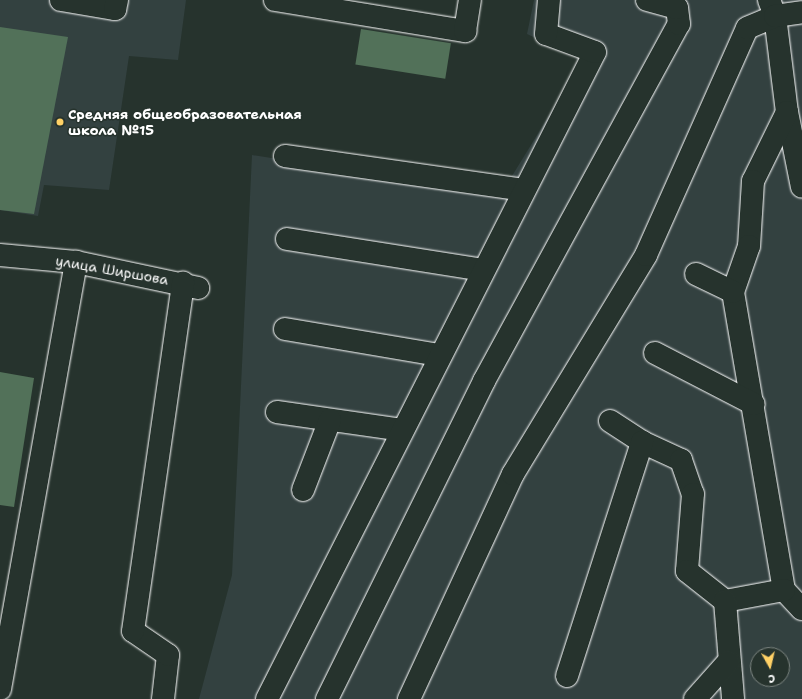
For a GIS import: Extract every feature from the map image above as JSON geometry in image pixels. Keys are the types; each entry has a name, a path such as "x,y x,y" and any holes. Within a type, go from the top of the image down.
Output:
{"street":[{"path":"61,0 115,9 116,0"},
{"path":"274,0 465,31 470,0"},
{"path":"267,699 438,355 595,52 546,34 549,0"},
{"path":"327,699 484,381 679,24 678,8 647,0"},
{"path":"409,699 514,474 646,255 747,28 772,8 802,12"},
{"path":"772,8 787,112 802,187"},
{"path":"787,112 753,181 749,246 733,292 754,404 784,590 802,609"},
{"path":"285,156 524,190"},
{"path":"287,239 483,270"},
{"name":"улица Ширшова","path":"0,255 76,262 190,286 133,631 168,655 163,699"},
{"path":"0,689 76,262"},
{"path":"696,274 733,292"},
{"path":"285,329 438,355"},
{"path":"655,353 754,404"},
{"path":"277,412 402,430"},
{"path":"303,490 330,420"},
{"path":"610,421 642,442 681,460 693,494 686,571 725,601 784,590"},
{"path":"567,676 642,442"},
{"path":"725,601 728,662 733,699"},
{"path":"695,699 728,662"}],"shaded area":[{"name":"Средняя общеобразовательная школа №15","path":"0,0 186,0 178,60 129,56 109,190 44,185 38,216 0,210"},
{"path":"534,0 802,0 802,699 199,699 232,575 252,155 501,194 583,60 527,34"}],"green space":[{"path":"0,27 68,37 34,214 0,210"},
{"path":"361,29 451,43 445,79 355,65"},
{"path":"0,372 34,378 14,507 0,505"}],"place":[{"name":"Средняя общеобразовательная школа №15","path":"60,122"}]}
